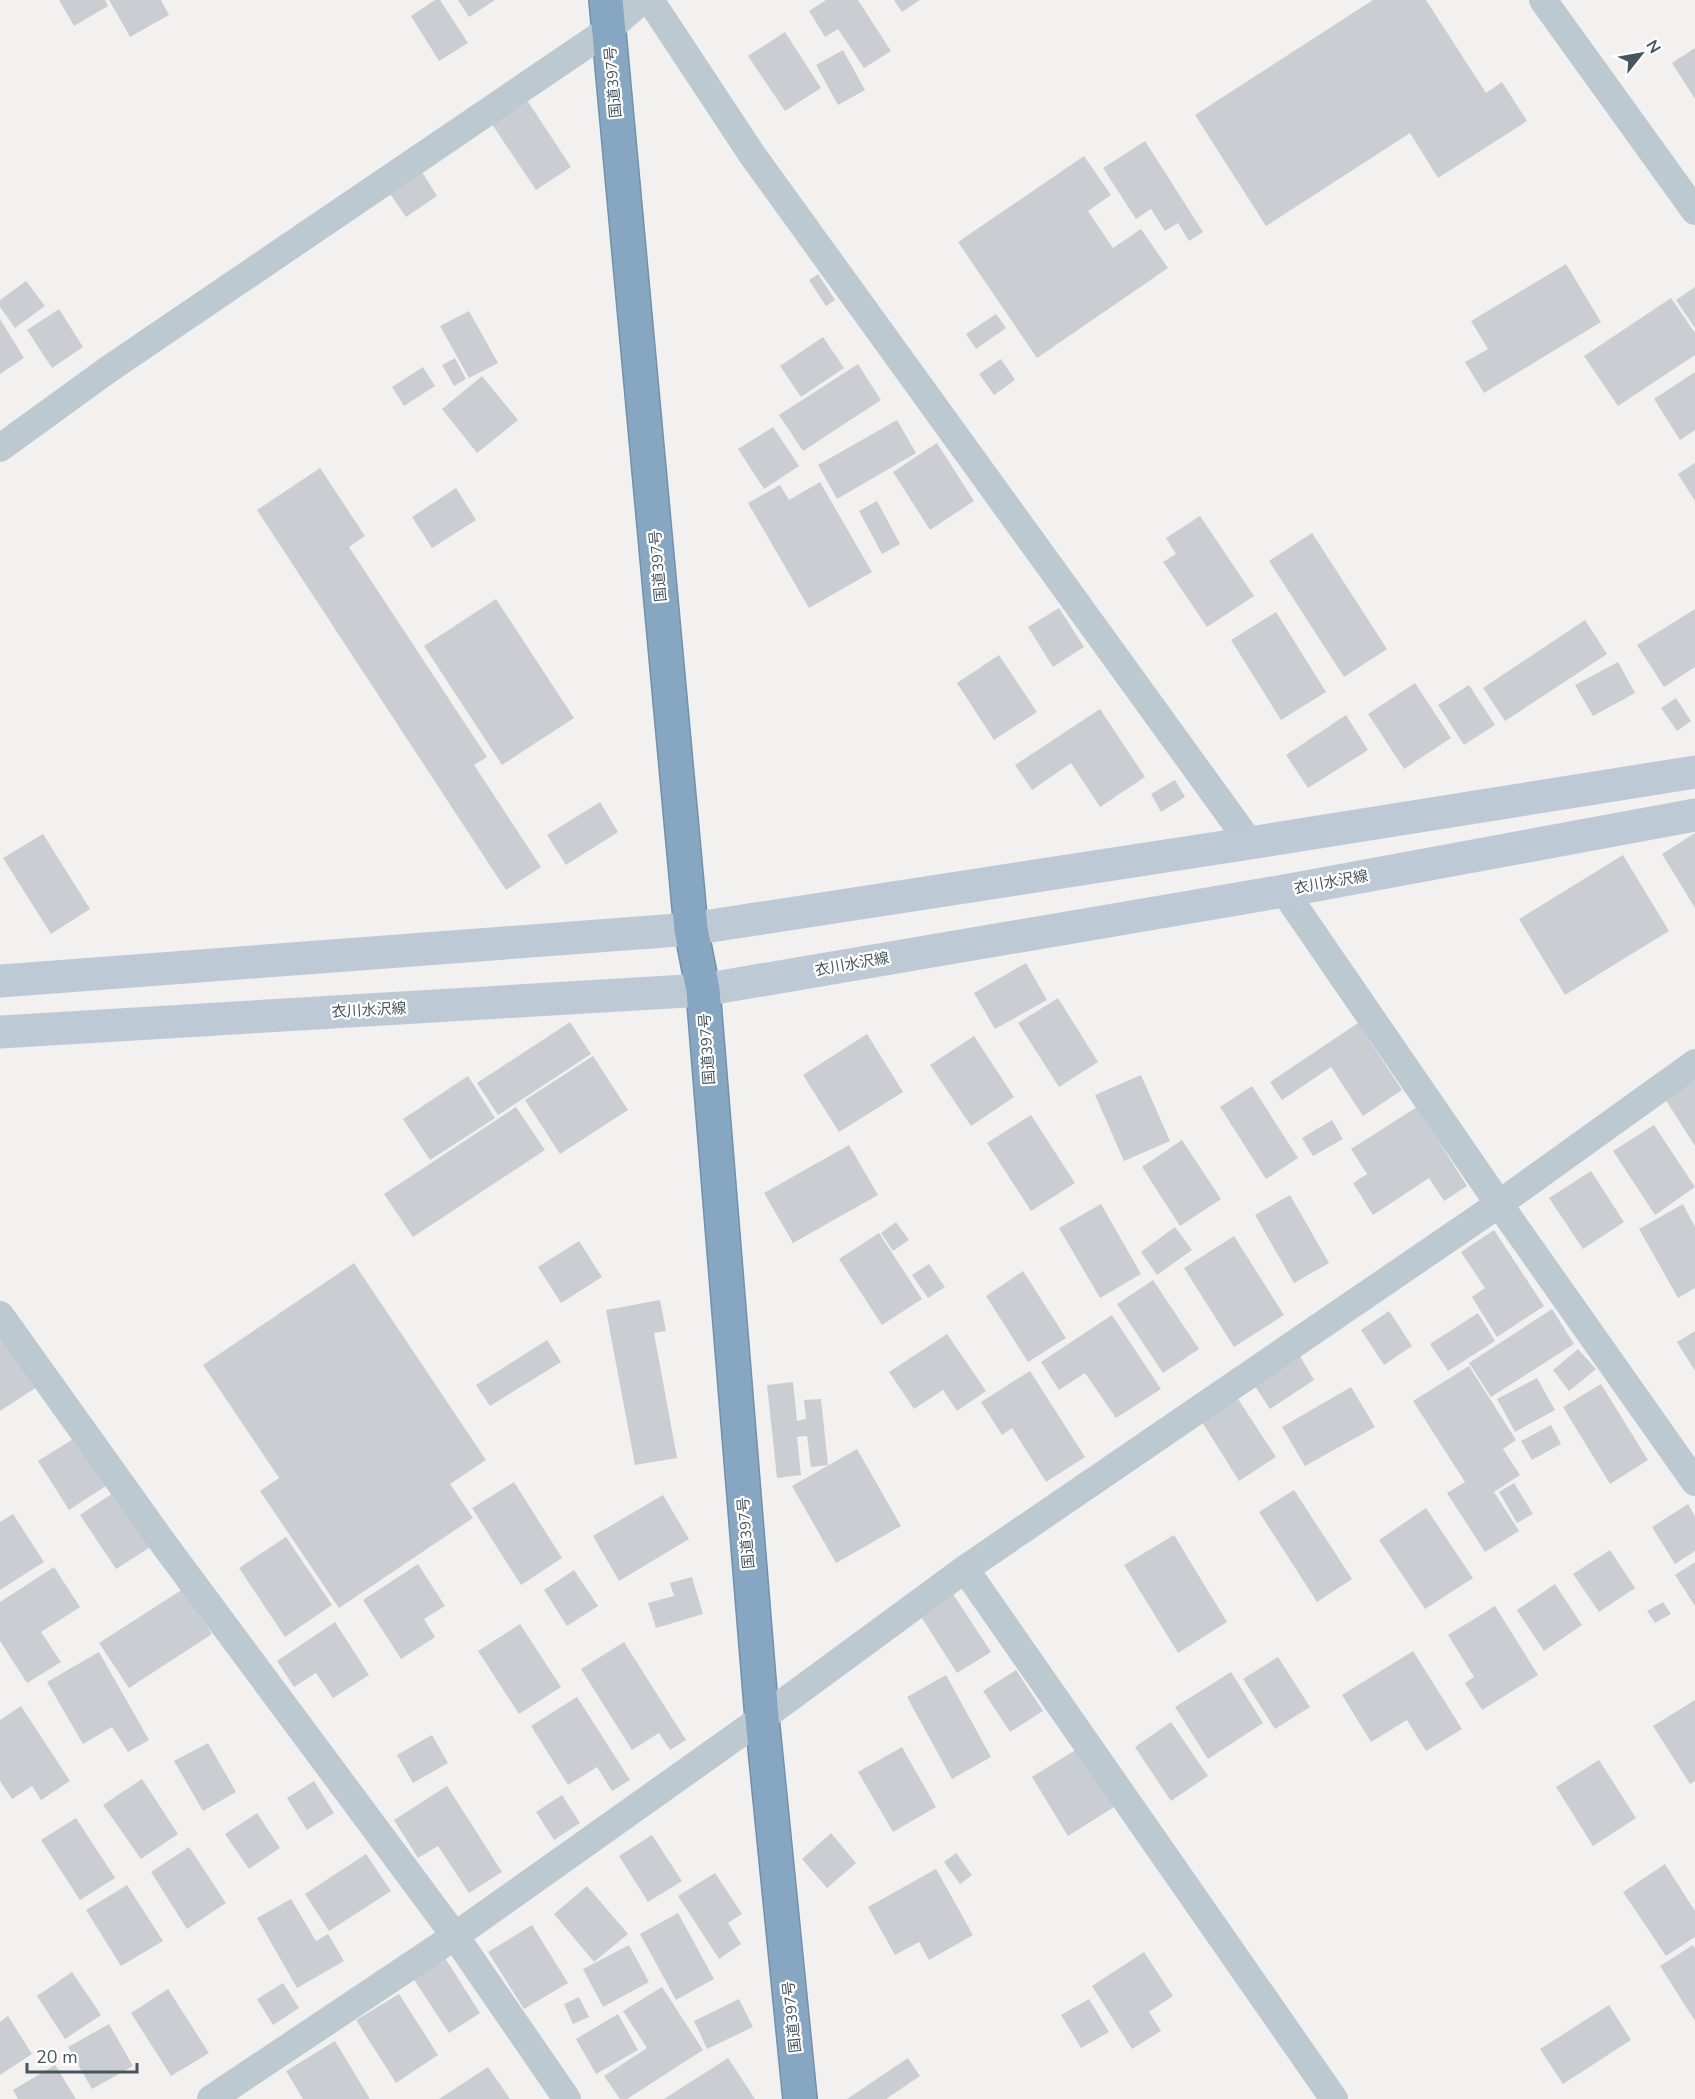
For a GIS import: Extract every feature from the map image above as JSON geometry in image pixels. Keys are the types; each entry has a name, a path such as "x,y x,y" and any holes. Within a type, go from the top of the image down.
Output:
{"highway":[{"name":"国道397号","path":"607,15 691,929 703,990 762,1718 800,2099"}],"main road":[{"path":"0,981 691,929 1695,772"},
{"name":"衣川水沢線","path":"0,1032 703,990 1284,891 1695,815"}],"street":[{"path":"0,448 607,15 642,0"},
{"path":"650,0 760,166 1250,843"},
{"path":"1542,0 1695,211"},
{"path":"1284,891 1499,1204 1695,1482"},
{"path":"211,2099 455,1936 762,1718 965,1569 1499,1204 1695,1063"},
{"path":"0,1315 166,1546 455,1936 567,2099"},
{"path":"965,1569 1334,2099"}],"building":[{"path":"59,0 105,0 108,6 74,26"},
{"path":"109,0 161,0 169,15 130,37"},
{"path":"435,0 440,0 468,43 439,61 411,16"},
{"path":"458,0 495,0 469,17"},
{"path":"826,0 858,0 891,51 864,68 838,29 825,37 809,11"},
{"path":"894,0 920,0 902,12"},
{"path":"1373,0 1426,0 1486,93 1502,82 1527,121 1438,178 1410,133 1266,226 1195,115"},
{"path":"785,32 821,88 785,111 748,56"},
{"path":"1695,48 1695,99 1672,63"},
{"path":"843,50 865,90 838,105 816,65"},
{"path":"527,100 571,167 536,190 491,123"},
{"path":"1145,141 1203,232 1189,241 1178,223 1165,231 1151,209 1136,219 1103,168"},
{"path":"1084,156 1111,195 1088,211 1113,248 1141,229 1168,268 1037,358 958,242"},
{"path":"422,172 437,196 406,217 390,194"},
{"path":"1566,264 1601,322 1484,393 1465,362 1488,349 1471,321"},
{"path":"818,274 835,300 826,306 809,280"},
{"path":"26,281 45,306 15,328 0,307 0,300"},
{"path":"1695,287 1695,328 1676,300"},
{"path":"1671,298 1695,333 1695,355 1618,406 1584,356"},
{"path":"59,309 83,347 52,368 27,330"},
{"path":"469,311 498,363 469,378 440,326"},
{"path":"996,314 1006,328 976,349 966,334"},
{"path":"0,319 24,358 0,374"},
{"path":"823,337 844,368 801,397 780,366"},
{"path":"455,358 466,379 454,386 442,365"},
{"path":"1001,359 1015,380 994,395 979,374"},
{"path":"858,364 881,400 803,451 779,415"},
{"path":"423,367 435,386 404,406 392,387"},
{"path":"1695,372 1695,430 1680,440 1654,399"},
{"path":"482,376 518,420 477,453 442,409"},
{"path":"897,420 916,453 837,499 818,465"},
{"path":"773,427 799,466 764,489 738,449"},
{"path":"937,443 974,501 930,530 893,472"},
{"path":"1695,463 1695,501 1678,474"},
{"path":"320,468 365,536 349,547 487,757 474,765 541,867 506,890 257,510"},
{"path":"820,482 872,572 809,608 748,503 780,485 789,500"},
{"path":"456,488 476,520 432,548 412,517"},
{"path":"877,501 900,544 882,554 859,511"},
{"path":"1200,516 1254,596 1207,627 1163,562 1176,554 1166,538"},
{"path":"1312,533 1387,649 1344,677 1269,561"},
{"path":"496,599 574,718 502,765 424,646"},
{"path":"1059,608 1084,647 1053,667 1028,627"},
{"path":"1695,609 1695,667 1664,687 1637,645"},
{"path":"1276,612 1326,692 1281,720 1231,640"},
{"path":"1585,620 1607,654 1505,721 1483,688"},
{"path":"999,655 1037,712 994,740 957,683"},
{"path":"1618,662 1635,693 1593,716 1575,685"},
{"path":"1415,683 1451,738 1404,769 1368,714"},
{"path":"1469,685 1495,725 1464,745 1438,705"},
{"path":"1676,698 1691,721 1677,731 1661,708"},
{"path":"1100,709 1145,777 1100,807 1071,763 1032,790 1015,765"},
{"path":"1346,715 1368,750 1308,788 1286,755"},
{"path":"1175,780 1185,797 1161,812 1151,794"},
{"path":"600,802 618,832 566,865 547,835"},
{"path":"1695,833 1695,908 1662,854"},
{"path":"43,834 90,909 51,934 3,858"},
{"path":"1623,855 1669,931 1565,995 1519,919"},
{"path":"1026,963 1047,1000 995,1029 974,993"},
{"path":"1058,998 1098,1062 1059,1087 1018,1023"},
{"path":"570,1022 591,1054 498,1115 477,1083"},
{"path":"1358,1023 1402,1090 1363,1116 1331,1067 1282,1100 1270,1082"},
{"path":"867,1034 903,1092 839,1132 803,1075"},
{"path":"974,1036 1014,1097 971,1126 930,1065"},
{"path":"593,1056 628,1110 560,1154 525,1100"},
{"path":"1141,1075 1170,1141 1124,1161 1095,1095"},
{"path":"468,1076 495,1118 430,1160 403,1119"},
{"path":"1695,1080 1695,1146 1665,1099"},
{"path":"1252,1086 1298,1158 1266,1179 1220,1107"},
{"path":"516,1107 545,1150 413,1237 384,1194"},
{"path":"1417,1107 1467,1186 1444,1201 1429,1178 1373,1215 1353,1183 1367,1174 1351,1149"},
{"path":"1031,1115 1075,1183 1031,1211 987,1143"},
{"path":"1332,1120 1343,1139 1313,1156 1302,1138"},
{"path":"1654,1125 1695,1187 1655,1215 1613,1151"},
{"path":"1182,1140 1221,1199 1180,1226 1142,1167"},
{"path":"849,1145 878,1195 793,1243 764,1193"},
{"path":"1591,1171 1624,1222 1583,1249 1549,1198"},
{"path":"1290,1195 1329,1263 1294,1283 1255,1215"},
{"path":"1101,1204 1141,1274 1100,1298 1059,1228"},
{"path":"1683,1204 1695,1227 1695,1288 1678,1298 1639,1229"},
{"path":"896,1222 909,1240 893,1251 881,1233"},
{"path":"1175,1227 1192,1250 1157,1275 1141,1252"},
{"path":"1494,1230 1544,1306 1497,1337 1472,1297 1485,1288 1461,1252"},
{"path":"879,1233 922,1299 882,1325 839,1259"},
{"path":"1234,1236 1284,1315 1234,1347 1184,1268"},
{"path":"579,1241 602,1277 561,1303 538,1267"},
{"path":"354,1263 486,1460 450,1484 473,1518 339,1608 260,1491 279,1478 203,1365"},
{"path":"929,1264 945,1287 928,1298 912,1275"},
{"path":"1023,1271 1066,1338 1028,1362 986,1296"},
{"path":"1153,1280 1199,1349 1163,1373 1117,1304"},
{"path":"660,1300 666,1331 654,1333 677,1458 635,1465 606,1310"},
{"path":"1552,1309 1574,1344 1491,1397 1469,1363"},
{"path":"1389,1311 1412,1346 1384,1365 1361,1330"},
{"path":"1478,1313 1495,1341 1448,1371 1430,1344"},
{"path":"1112,1315 1161,1389 1116,1418 1085,1373 1059,1390 1041,1362"},
{"path":"1695,1331 1695,1371 1677,1342"},
{"path":"947,1334 986,1391 957,1411 943,1390 914,1409 889,1372"},
{"path":"5,1336 37,1387 0,1411 0,1340"},
{"path":"547,1340 561,1362 490,1406 476,1385"},
{"path":"1578,1349 1596,1369 1569,1391 1553,1370"},
{"path":"1297,1351 1314,1380 1270,1409 1251,1380"},
{"path":"1469,1366 1516,1440 1503,1449 1520,1475 1494,1492 1519,1531 1485,1552 1447,1493 1465,1482 1413,1401"},
{"path":"1030,1371 1085,1457 1046,1482 1012,1428 1002,1435 981,1402"},
{"path":"1537,1378 1555,1410 1515,1432 1497,1399"},
{"path":"793,1382 797,1421 806,1419 804,1400 821,1399 828,1465 811,1467 807,1436 797,1437 801,1475 777,1478 767,1385"},
{"path":"1601,1384 1648,1460 1610,1484 1563,1407"},
{"path":"1351,1387 1375,1427 1305,1466 1282,1427"},
{"path":"1238,1399 1276,1457 1239,1481 1202,1422"},
{"path":"1551,1425 1561,1444 1532,1460 1521,1441"},
{"path":"78,1436 109,1484 69,1510 38,1461"},
{"path":"857,1449 901,1526 836,1563 792,1486"},
{"path":"514,1482 562,1558 521,1585 472,1508"},
{"path":"1514,1483 1533,1514 1517,1523 1499,1492"},
{"path":"1294,1490 1352,1579 1317,1602 1259,1512"},
{"path":"116,1491 152,1546 116,1569 80,1515"},
{"path":"663,1495 689,1539 619,1581 593,1536"},
{"path":"1688,1504 1695,1516 1695,1551 1675,1564 1652,1527"},
{"path":"1426,1508 1473,1578 1425,1609 1379,1540"},
{"path":"13,1514 44,1562 0,1590 0,1522"},
{"path":"1174,1535 1227,1622 1178,1653 1124,1565"},
{"path":"286,1537 332,1605 285,1637 239,1568"},
{"path":"1610,1550 1635,1588 1599,1612 1573,1574"},
{"path":"1695,1562 1695,1606 1675,1575"},
{"path":"418,1564 445,1606 424,1619 435,1637 401,1659 363,1600"},
{"path":"54,1567 80,1607 41,1632 61,1662 27,1683 0,1641 0,1602"},
{"path":"574,1570 598,1606 567,1626 544,1590"},
{"path":"692,1577 703,1614 656,1628 648,1603 674,1596 670,1583"},
{"path":"1555,1584 1582,1625 1544,1651 1517,1610"},
{"path":"183,1589 212,1634 129,1688 99,1643"},
{"path":"951,1591 991,1652 957,1673 918,1612"},
{"path":"1663,1602 1671,1614 1655,1623 1647,1611"},
{"path":"1495,1606 1538,1675 1482,1710 1465,1683 1474,1677 1448,1635"},
{"path":"335,1622 369,1675 333,1698 316,1673 294,1687 277,1661"},
{"path":"520,1624 561,1687 519,1714 478,1651"},
{"path":"624,1642 686,1740 670,1750 659,1733 632,1750 581,1669"},
{"path":"1413,1651 1462,1729 1426,1751 1407,1720 1371,1742 1342,1695"},
{"path":"99,1652 149,1740 128,1752 112,1727 83,1744 47,1682"},
{"path":"1278,1657 1310,1707 1275,1729 1243,1679"},
{"path":"1016,1670 1043,1711 1010,1732 983,1691"},
{"path":"1231,1672 1263,1723 1208,1759 1175,1707"},
{"path":"946,1675 991,1757 952,1779 907,1697"},
{"path":"577,1697 630,1780 612,1791 597,1767 568,1785 531,1726"},
{"path":"1695,1700 1695,1781 1690,1784 1653,1726"},
{"path":"21,1706 70,1781 41,1800 32,1786 12,1799 0,1781 0,1720"},
{"path":"1171,1722 1208,1776 1171,1801 1135,1747"},
{"path":"432,1735 448,1763 413,1783 397,1755"},
{"path":"208,1743 236,1792 203,1811 174,1761"},
{"path":"902,1747 936,1807 893,1832 858,1772"},
{"path":"1077,1749 1114,1807 1068,1836 1032,1777"},
{"path":"1599,1760 1636,1818 1593,1846 1556,1787"},
{"path":"142,1779 178,1834 141,1859 103,1805"},
{"path":"314,1781 334,1813 307,1830 287,1798"},
{"path":"447,1786 502,1872 469,1893 438,1846 418,1858 394,1820"},
{"path":"562,1795 580,1823 554,1840 536,1812"},
{"path":"257,1813 280,1848 249,1869 225,1834"},
{"path":"76,1818 115,1878 80,1900 41,1840"},
{"path":"831,1833 856,1863 827,1888 802,1859"},
{"path":"652,1835 682,1881 648,1902 619,1856"},
{"path":"189,1847 226,1903 187,1929 151,1872"},
{"path":"956,1853 972,1875 960,1884 944,1862"},
{"path":"366,1854 391,1891 329,1931 305,1894"},
{"path":"1665,1864 1695,1911 1695,1937 1666,1956 1623,1892"},
{"path":"936,1869 973,1935 929,1960 919,1942 895,1955 868,1907"},
{"path":"715,1873 742,1914 728,1923 741,1944 719,1959 678,1896"},
{"path":"127,1885 163,1941 121,1966 86,1910"},
{"path":"587,1886 628,1934 594,1962 554,1914"},
{"path":"291,1899 316,1941 328,1934 344,1961 297,1988 257,1918"},
{"path":"678,1913 714,1979 676,2000 640,1934"},
{"path":"532,1925 568,1983 524,2009 488,1952"},
{"path":"629,1945 649,1982 603,2007 583,1969"},
{"path":"1693,1945 1695,1949 1695,2021 1660,1966"},
{"path":"1144,1952 1173,1996 1149,2012 1161,2031 1132,2049 1092,1986"},
{"path":"445,1958 480,2013 449,2033 413,1978"},
{"path":"72,1972 101,2015 65,2039 37,1996"},
{"path":"283,1983 299,2008 273,2025 257,1999"},
{"path":"662,1987 703,2050 627,2099 620,2099 604,2076 647,2048 623,2011"},
{"path":"168,1989 209,2053 171,2076 131,2013"},
{"path":"399,1994 438,2055 396,2083 356,2020"},
{"path":"579,1997 589,2017 573,2024 564,2004"},
{"path":"739,1999 753,2027 707,2049 694,2021"},
{"path":"1089,1999 1109,2032 1081,2048 1061,2015"},
{"path":"1609,2005 1631,2040 1563,2084 1540,2049"},
{"path":"618,2014 638,2050 596,2074 576,2039"},
{"path":"8,2016 32,2054 0,2075 0,2022"},
{"path":"109,2024 133,2066 92,2089 68,2047"},
{"path":"335,2041 370,2099 303,2099 286,2071"},
{"path":"728,2058 755,2099 664,2099"},
{"path":"908,2058 920,2076 886,2099 847,2099"},
{"path":"55,2065 76,2099 18,2099 13,2090"},
{"path":"488,2067 510,2099 439,2099"}]}
